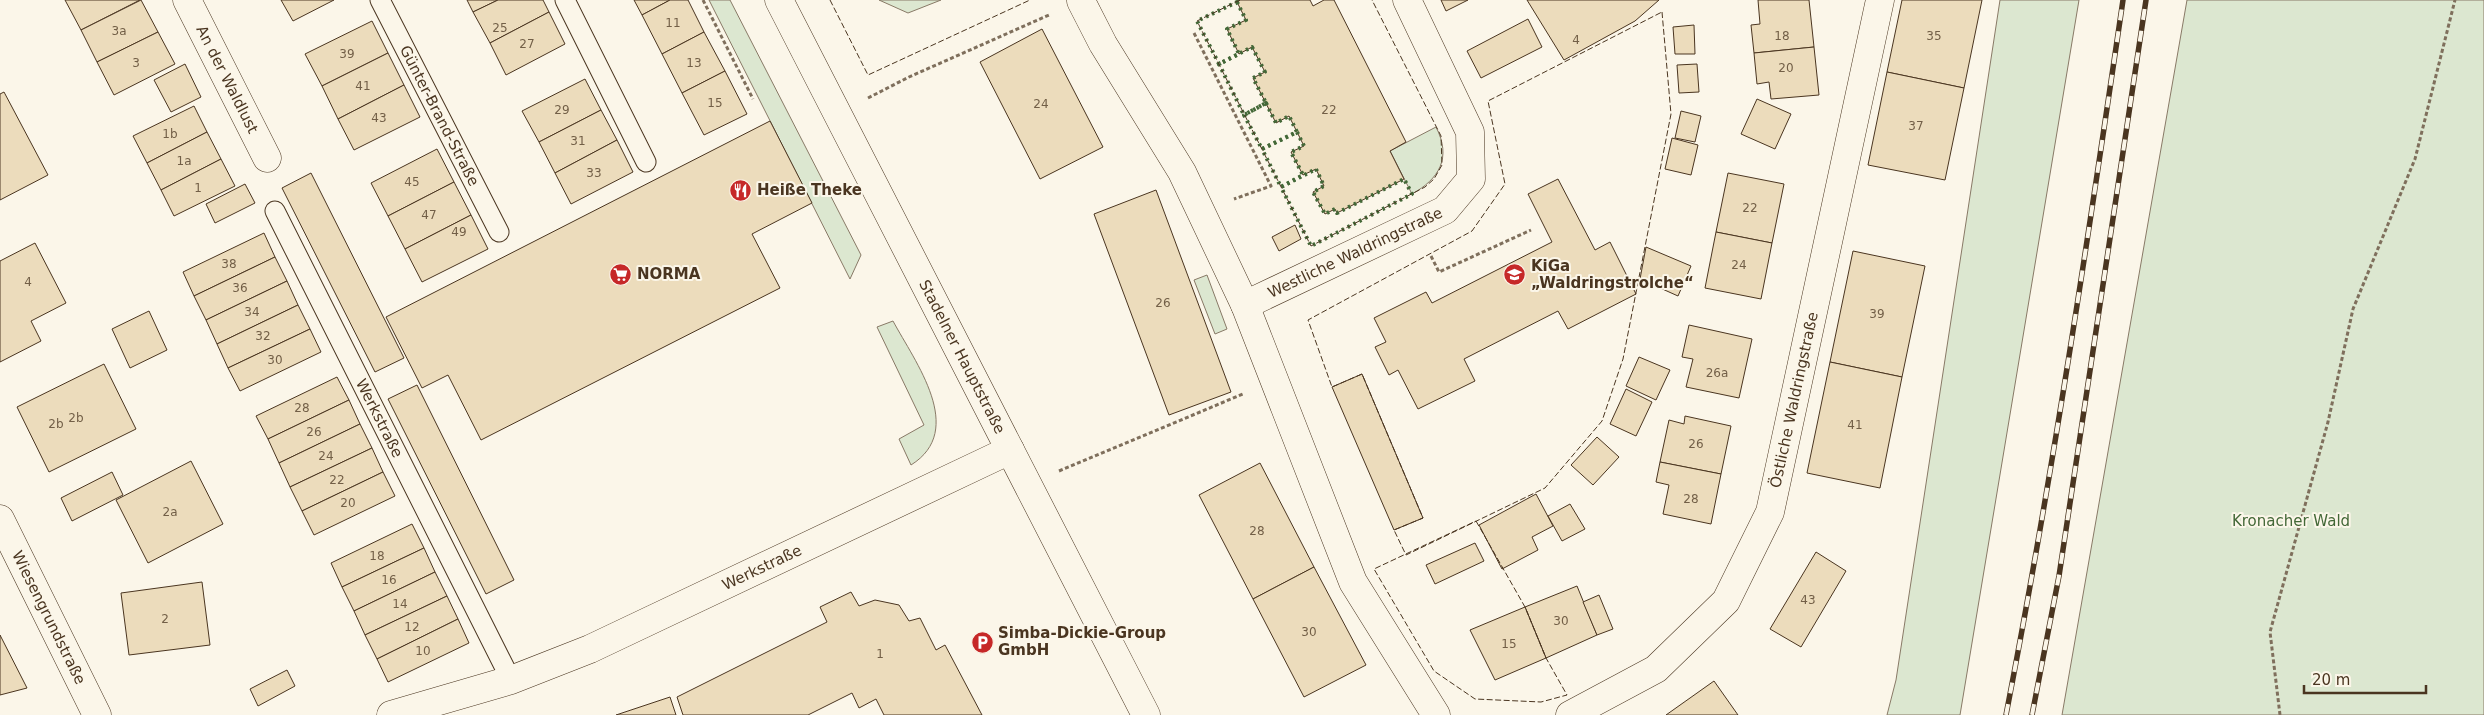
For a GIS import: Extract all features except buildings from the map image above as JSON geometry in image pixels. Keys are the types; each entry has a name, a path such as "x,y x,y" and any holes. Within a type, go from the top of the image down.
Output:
{"street":[{"name":"An der Waldlust","path":"187,0 267,158"},
{"name":"Stadelner Hauptstraße","path":"779,0 1146,715"},
{"path":"1081,0 1103,44 1182,172 1245,305 1354,582 1436,715"},
{"name":"Westliche Waldringstraße","path":"1245,305 1445,210 1471,179 1470,132 1407,0"},
{"name":"Östliche Waldringstraße","path":"1570,715 1656,669 1726,601 1770,512 1871,6"},
{"name":"Werkstraße","path":"391,715 511,680 590,649 1010,450"},
{"name":"Wiesengrundstraße","path":"0,520 97,715"}],"lane":[{"name":"Günter-Brand-Straße","path":"380,0 499,232"},
{"path":"565,0 646,162"},
{"name":"Werkstraße","path":"275,211 511,680"}],"path":[{"path":"703,0 753,99"},
{"path":"2280,715 2270,632 2328,422 2353,309 2415,159 2455,0"},
{"path":"837,114 909,77 1040,19"},
{"path":"1194,33 1271,186 1201,212"},
{"path":"1416,223 1439,272 1531,230"},
{"path":"1028,484 1276,380"}],"green space":[{"path":"709,0 730,0 861,255 850,279"},
{"path":"879,0 941,0 908,13"},
{"path":"2000,0 2079,0 1960,715 1887,715 1896,680"},
{"name":"Kronacher Wald","path":"2187,0 2484,0 2484,715 2062,715"},
{"path":"1436,127 1443,148 1443,158 1440,167 1429,182 1412,194 1390,151"},
{"path":"1207,275 1227,329 1215,334 1194,280"},
{"path":"893,321 923,375 936,415 935,434 927,450 911,465 899,439 924,425 877,327"}],"railway":[{"path":"2006,715 2054,448 2123,0"},
{"path":"2032,715 2059,576 2146,0"}],"hedge":[{"path":"1237,2 1246,20 1227,29 1239,54 1219,64 1197,21 1237,2"},
{"path":"1252,47 1265,72 1253,78 1266,103 1244,115 1219,64 1252,47"},
{"path":"1266,103 1276,123 1289,116 1297,132 1262,149 1244,115 1266,103"},
{"path":"1297,132 1304,146 1291,152 1303,175 1281,187 1262,149 1297,132"},
{"path":"1316,169 1324,186 1313,192 1325,214 1335,209 1337,213 1404,179 1412,194 1311,246 1281,187 1316,169"}],"fence":[{"path":"830,0 868,75 1030,0"},
{"path":"1240,0 1197,21 1311,246 1425,187 1434,179 1442,165 1441,136 1372,0"},
{"path":"1662,12 1671,114 1623,359 1602,421 1545,488 1406,555 1394,530 1423,518 1362,374 1332,387 1308,320 1472,231 1505,184 1488,101 1662,12"},
{"path":"1476,521 1525,607 1546,658 1567,695 1541,702 1475,699 1434,671 1374,569 1476,521"}],"place":[{"name":"Heiße Theke","path":"741,190"},
{"name":"NORMA","path":"621,274"},
{"name":"KiGa „Waldringstrolche“","path":"1515,275"},
{"name":"Simba-Dickie-Group GmbH","path":"982,642"}]}
